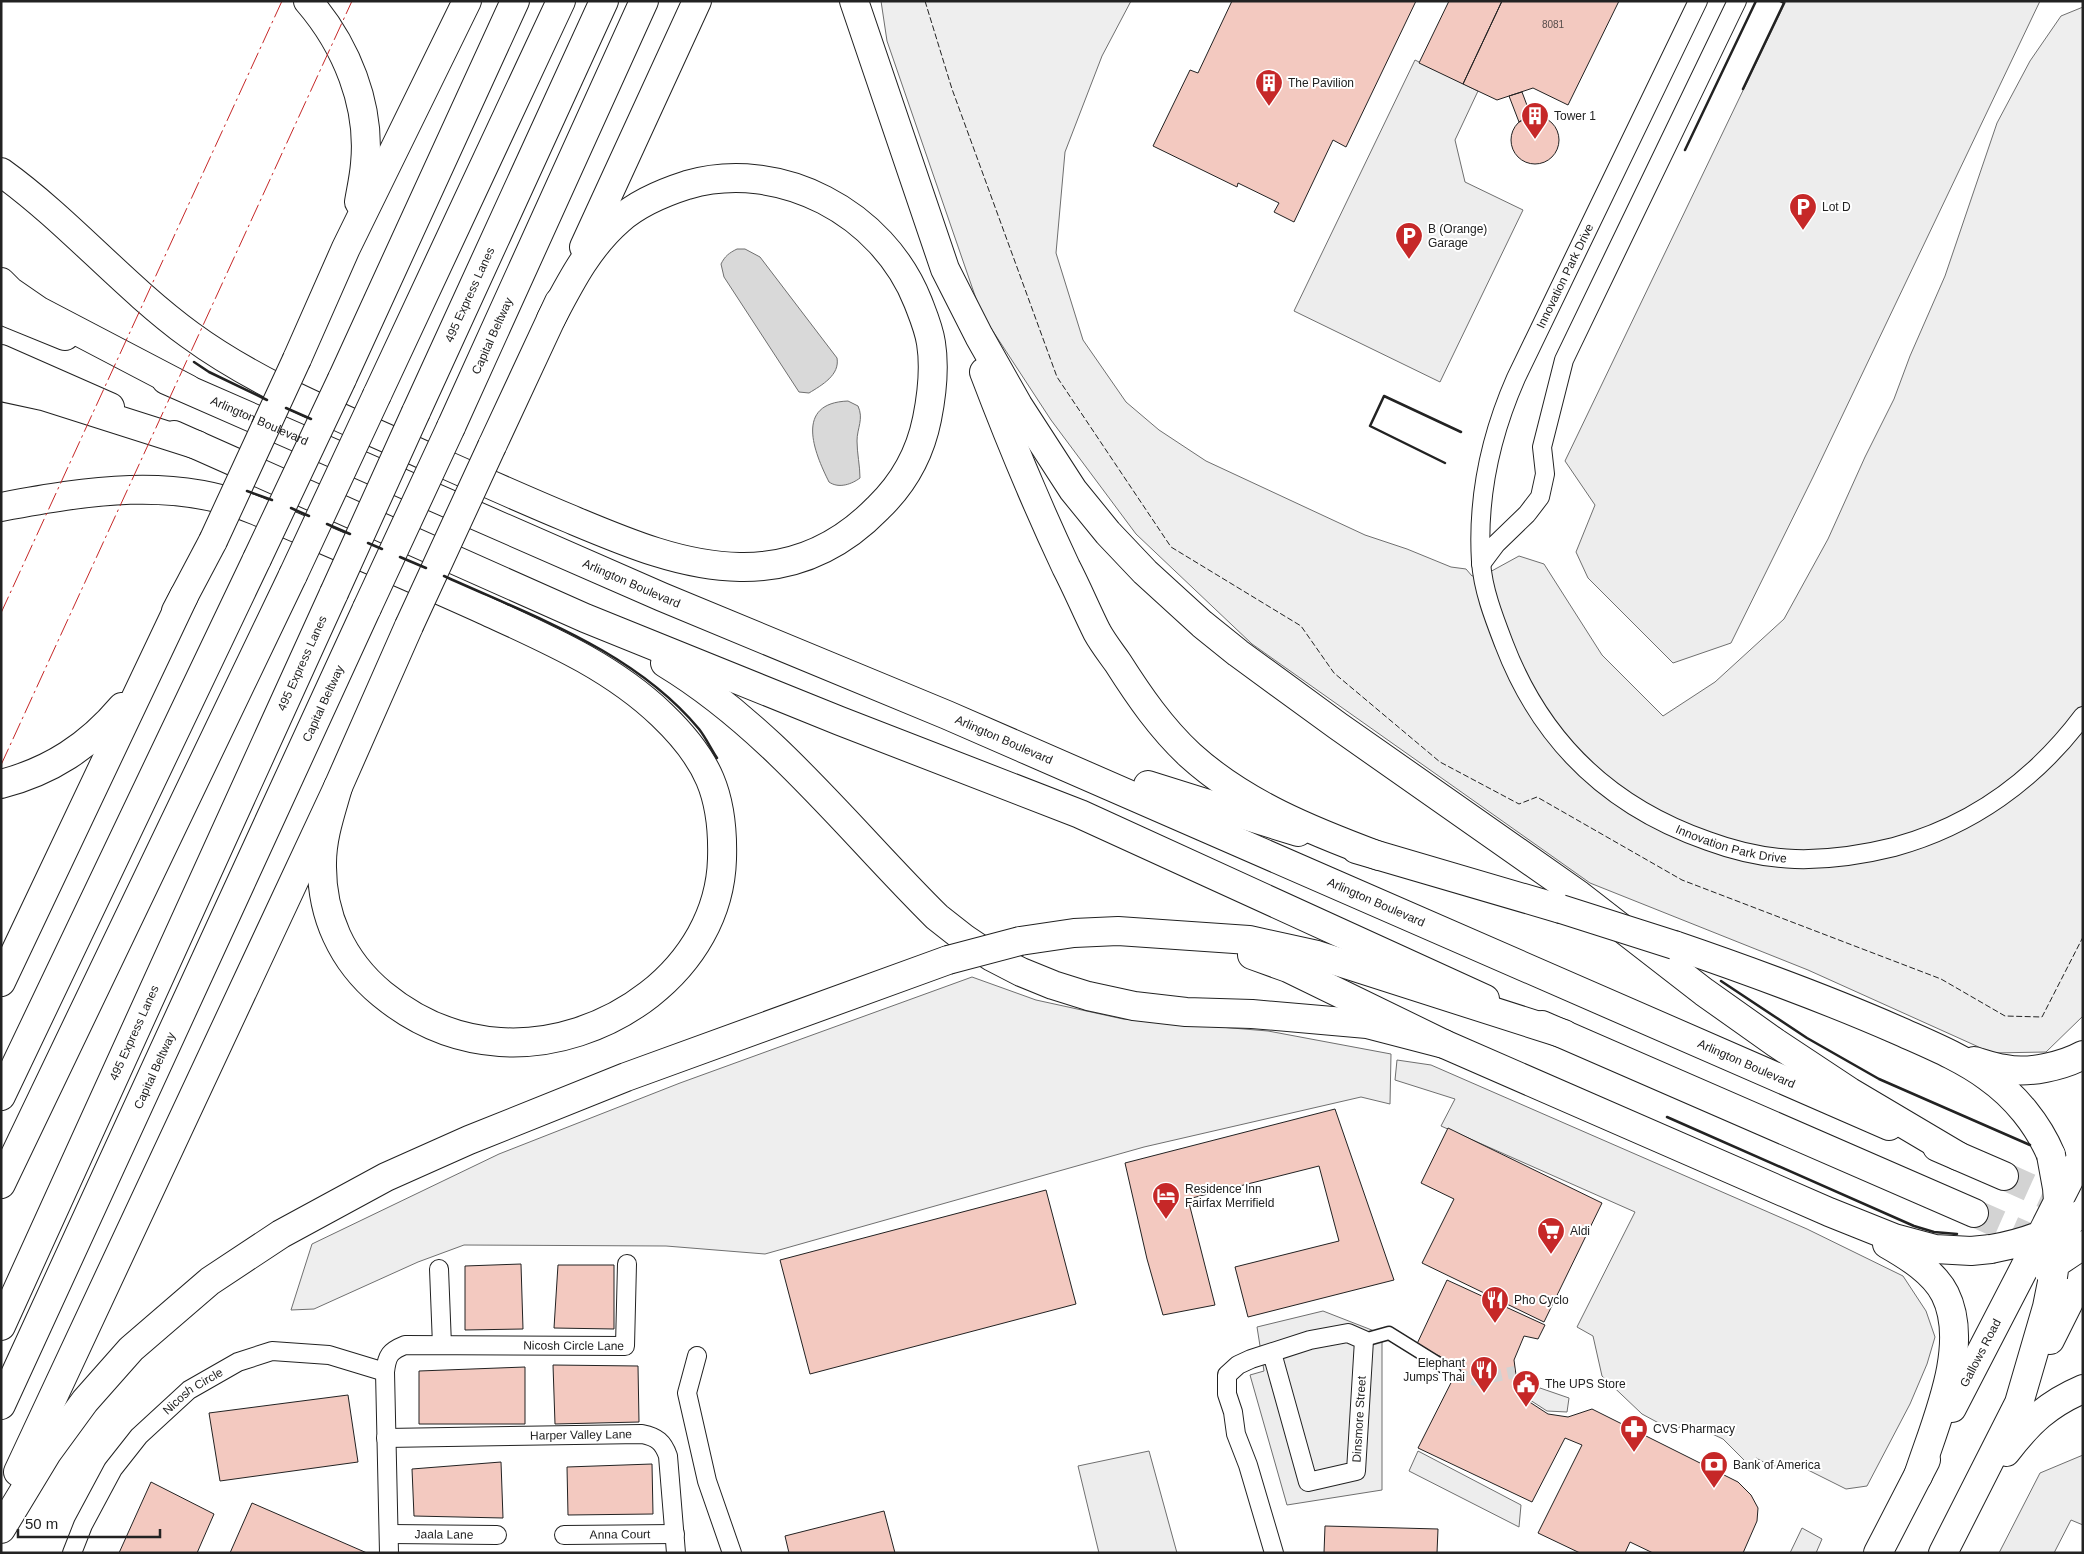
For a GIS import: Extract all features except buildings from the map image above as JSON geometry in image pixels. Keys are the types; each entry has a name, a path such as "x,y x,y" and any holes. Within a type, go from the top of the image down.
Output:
{"main road":[{"path":"308,1 343,53 362,104 366,136 366,164 359,202 346,248"},
{"path":"1,784 36,774 60,762 83,746 106,726 142,680 213,541 346,248 467,1"},
{"path":"1,1096 342,379 515,1"},
{"path":"1,1184 293,575 561,1"},
{"name":"495 Express Lanes","path":"1,1326 604,1"},
{"name":"Capital Beltway","path":"1,1405 451,427 644,1"},
{"path":"1,1510 338,787 409,626 697,1"},
{"path":"854,1 945,269 1010,440 1043,518 1098,634 1134,688 1165,729 1191,755 1226,783 1262,805 1300,824 1379,856"},
{"path":"1,172 56,216 159,311 216,353 247,372 513,495 659,554 705,563 740,567 775,565 804,557 839,541 859,528 902,482 915,458 924,433 931,402 931,341 913,290 897,263 869,231 844,212 816,195 796,187 764,179 728,177 699,182 672,190 645,202 620,219 600,240 583,261 551,318"},
{"path":"945,269 1014,398 1073,490 1108,533 1145,572 1202,624 1238,653 1338,726 1579,895 1704,992 1776,1043 1850,1092 1958,1156"},
{"path":"1,282 10,291 38,311 188,389"},
{"name":"Arlington Boulevard","path":"1,310 188,389 662,597 946,715 2004,1176"},
{"path":"1,359 585,618 840,721 1080,814 1564,1034 1974,1213"},
{"path":"1,387 43,396 197,445"},
{"path":"1,507 48,498 137,489 185,491 230,500 456,597 561,646 596,665 630,688 661,714 689,743 703,763 714,786 720,810 723,836 722,870 715,900 704,929 688,956 647,997 620,1014 590,1028 559,1038 532,1042 501,1042 472,1039 430,1025 401,1009 373,986 353,965 338,941 330,922 325,902 322,860 325,837 338,787"},
{"path":"1,982 184,596"},
{"path":"585,618 679,672 716,697 752,727 790,764 937,917 978,948 1020,972 1088,996 1134,1006 1186,1012 1252,1014 1367,1024 1444,1044"},
{"path":"946,715 1162,790 1561,909 1674,945 1790,986 1972,1061 2007,1070 2057,1066 2083,1055"},
{"path":"1,1529 47,1453 85,1401 130,1349 210,1281 281,1234 386,1177 469,1140 626,1077 948,960 1020,941 1074,933 1160,932 1204,938 1249,940 1317,955 1564,1034"},
{"path":"1204,938 1288,968 1444,1044 1829,1212 1894,1238 1919,1245 1951,1250 1991,1249 2026,1242 2061,1226"},
{"path":"1937,1048 1988,1076 2027,1113 2044,1139 2051,1155 2058,1200"},
{"name":"Gallows Road","path":"1878,1553 2002,1311 2056,1273 2061,1226 2058,1200 2079,1160"},
{"path":"1829,1212 1862,1229 1914,1261 1932,1276 1944,1292 1953,1313 1954,1355 1948,1382 1918,1476"},
{"path":"1944,1553 2019,1403 2056,1273 2083,1245"},
{"path":"1974,1491 2020,1434 2043,1411 2060,1399 2083,1389"}],"street":[{"name":"Innovation Park Drive","path":"1698,1 1502,410 1488,461 1481,504 1481,564 1488,596 1511,663 1549,729 1571,756 1625,802 1650,817 1687,834 1722,846 1758,855 1794,859 1832,858 1878,851 1943,831 1977,813 2003,796 2050,755 2083,716"},
{"path":"1481,564 1496,544 1527,514 1540,496 1545,474 1542,447 1564,360 1737,1"},
{"path":"1528,468 1545,474"},
{"name":"Nicosh Circle Lane","path":"389,1553 386,1358 395,1349 405,1345 625,1346 627,1264"},
{"path":"439,1269 442,1345"},
{"path":"1274,1553 1248,1466 1236,1434 1233,1412 1227,1394 1227,1376 1238,1365 1310,1340 1348,1333 1364,1340 1389,1333 1455,1374"},
{"name":"Dinsmore Street","path":"1272,1353 1308,1482 1356,1471 1364,1340"},
{"name":"Nicosh Circle","path":"72,1553 83,1525 113,1469 139,1436 189,1390 238,1362 272,1351 329,1355 385,1372"},
{"path":"697,1356 688,1393 707,1481 732,1553"},
{"name":"Harper Valley Lane","path":"386,1438 642,1434 655,1437 664,1445 668,1456 676,1553"},
{"name":"Jaala Lane","path":"390,1534 497,1535"},
{"name":"Anna Court","path":"564,1535 675,1534"}],"shaded area":[{"path":"881,1 1131,1 1102,56 1065,152 1056,253 1083,340 1126,402 1159,430 1206,461 1365,535 1407,549 1451,567 1466,569 1472,576 1488,573 1519,556 1544,564 1602,655 1663,716 1715,682 1784,619 1828,539 1894,399 1910,356 1945,276 1997,123 2030,61 2061,16 2083,7 2083,1016 2046,1052 1992,1053 1808,970 1590,883 1252,644 1136,534 1051,420 981,313 887,41"},
{"name":"Lot D","path":"1786,1 2040,1 1813,477 1731,643 1673,663 1588,578 1576,552 1595,505 1565,461"},
{"name":"B (Orange) Garage","path":"1415,60 1478,91 1455,140 1465,182 1523,210 1440,382 1294,311"},
{"path":"737,249 745,249 760,257 837,358 836,370 829,379 809,393 799,392 724,277 721,264 728,255"},
{"path":"848,401 858,406 860,411 857,441 860,478 849,484 837,485 829,482 818,457 814,444 814,420 820,410 831,404"},
{"path":"972,977 1036,1000 1123,1019 1268,1031 1391,1054 1390,1104 1361,1097 1144,1147 765,1254 666,1246 464,1245 418,1262 314,1309 291,1310 312,1244 499,1154 680,1083"},
{"path":"1397,1060 1431,1065 1807,1229 1903,1276 1926,1311 1935,1337 1927,1364 1910,1404 1867,1486 1846,1489 1800,1466 1771,1466 1756,1458 1751,1467 1723,1439 1695,1426 1668,1428 1642,1414 1602,1376 1593,1336 1577,1327 1635,1212 1441,1126 1455,1099 1395,1080"},
{"path":"1323,1311 1382,1334 1382,1490 1287,1505 1250,1375 1264,1371 1257,1327"},
{"path":"1540,1388 1569,1398 1567,1412 1547,1411 1530,1400"},
{"path":"1149,1451 1177,1553 1099,1553 1078,1466"},
{"path":"1418,1451 1521,1505 1519,1527 1409,1471"},
{"path":"2083,1455 2083,1525 2071,1520 2054,1553 1999,1553 2040,1473"},
{"path":"1802,1528 1822,1539 1816,1553 1790,1553"}],"tunnel":[{"path":"2004,1176 2077,1209"},
{"path":"1974,1213 2046,1245"},
{"path":"1455,1374 1476,1380 1515,1372"}],"fence":[{"path":"925,1 952,89 1057,377 1171,547 1301,626 1334,673 1440,762 1519,804 1537,797 1682,880 1941,979 2005,1016 2042,1017 2083,937"}],"wall":[{"path":"1685,150 1756,1"},
{"path":"1743,89 1784,3 1780,1"},
{"path":"194,362 209,372 267,400"},
{"path":"1445,463 1370,426 1384,396 1461,432"},
{"path":"286,408 311,419"},
{"path":"247,491 272,500"},
{"path":"291,508 309,516"},
{"path":"327,524 350,534"},
{"path":"368,543 382,549"},
{"path":"400,557 426,568"},
{"path":"444,576 547,622 613,657 644,678 673,702 699,729 717,758"},
{"path":"1721,981 1807,1038 1879,1079 2030,1145"},
{"path":"1667,1117 1914,1226 1934,1232 1957,1234"}],"power":[{"path":"1,613 282,1"},
{"path":"1,765 352,1"}],"place":[{"name":"The Pavilion","path":"1269,107"},
{"name":"Tower 1","path":"1535,140"},
{"name":"Lot D","path":"1803,231"},
{"name":"B (Orange) Garage","path":"1409,260"},
{"name":"Residence Inn Fairfax Merrifield","path":"1166,1220"},
{"name":"Aldi","path":"1551,1255"},
{"name":"Pho Cyclo","path":"1495,1324"},
{"name":"Elephant Jumps Thai","path":"1484,1394"},
{"name":"The UPS Store","path":"1526,1408"},
{"name":"CVS Pharmacy","path":"1634,1453"},
{"name":"Bank of America","path":"1714,1489"}]}
